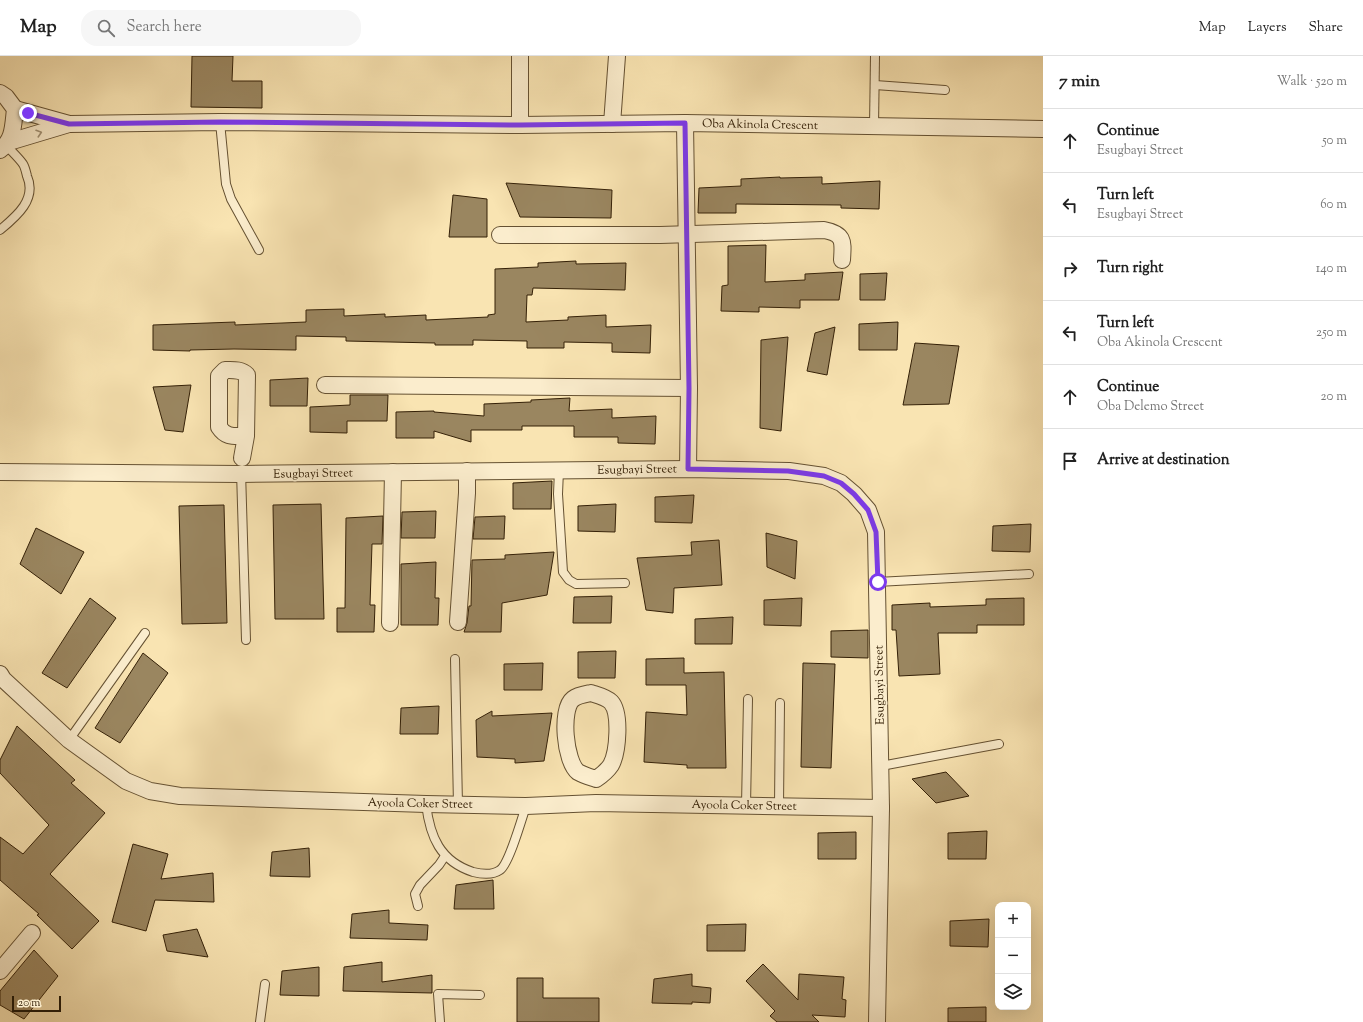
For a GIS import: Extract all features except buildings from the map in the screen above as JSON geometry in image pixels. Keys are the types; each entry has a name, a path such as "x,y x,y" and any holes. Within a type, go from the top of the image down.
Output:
{"street":[{"path":"520,56 520,125"},
{"path":"612,124 617,56"},
{"path":"0,92 15,109 69,124"},
{"path":"5,146 14,127 15,109"},
{"name":"Oba Akinola Crescent","path":"69,124 220,122 520,125 685,123 1043,129"},
{"path":"685,123 689,388 688,469"},
{"path":"5,146 69,124"},
{"path":"500,235 686,234 824,230 839,235 843,243 842,260"},
{"path":"325,385 689,388"},
{"path":"241,466 246,436"},
{"name":"Esugbayi Street","path":"0,472 241,466 393,472 688,469 788,471 824,476 841,483 854,494 868,510 876,532 882,808 877,1022"},
{"path":"458,622 467,493 467,471"},
{"path":"390,623 393,472"},
{"name":"Ayoola Coker Street","path":"1,678 69,740 126,781 150,791 172,795 458,805 526,806 596,803 882,808"},
{"path":"591,693 603,697 611,702 617,715 616,748 612,764 607,771 596,779 577,772 569,757 566,731 566,710 573,699 591,693"},
{"path":"596,779 596,803"},
{"path":"0,971 32,933"}],"lane":[{"path":"874,127 875,56"},
{"path":"875,85 945,90"},
{"path":"220,122 226,184 231,199 259,250"},
{"path":"0,230 20,212 29,200 30,190 29,178 23,165 5,146"},
{"path":"241,466 246,640"},
{"path":"559,470 558,494 563,572 569,580 576,584 626,582"},
{"path":"878,582 1029,574"},
{"path":"69,740 145,633"},
{"path":"455,659 458,805"},
{"path":"746,806 748,699"},
{"path":"779,806 780,703"},
{"path":"881,766 999,744"},
{"path":"426,804 432,834 445,856 455,864 477,873 493,874 501,870 507,861 526,806"},
{"path":"418,906 415,894 420,885 439,865 445,856"},
{"path":"260,1022 265,984"},
{"path":"440,1022 438,994 480,995"}],"route":[{"path":"28,113 69,124 220,122 520,125 685,123 689,388 688,469 788,471 824,476 841,483 854,494 868,510 876,532 878,582"}]}
